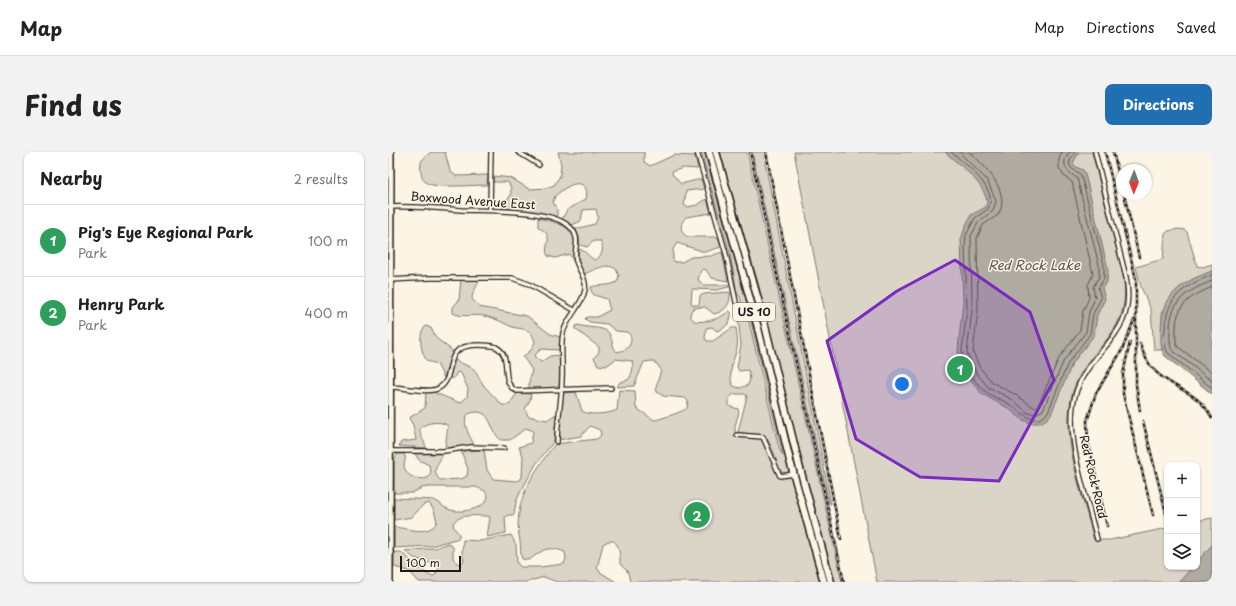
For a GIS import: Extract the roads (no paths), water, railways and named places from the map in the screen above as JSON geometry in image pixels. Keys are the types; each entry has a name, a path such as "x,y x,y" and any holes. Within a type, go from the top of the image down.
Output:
{"highway":[{"name":"US 10","path":"709,152 758,328 794,474 824,582"},
{"name":"US 10","path":"716,152 763,317 800,472 831,582"}],"street":[{"path":"390,582 391,152"},
{"path":"490,152 490,210"},
{"path":"518,152 539,165"},
{"path":"697,152 726,254 736,302"},
{"name":"Red Rock Road","path":"1095,152 1128,290 1126,311 1120,327 1083,375 1076,392 1072,411 1073,440 1097,539"},
{"name":"Boxwood Avenue East","path":"390,207 490,210 533,214 556,220 571,228 578,241 576,258 586,288 583,296 566,323 562,337 561,391 556,442"},
{"path":"390,280 430,278 512,278 538,289 574,310"},
{"path":"391,387 428,390 437,389 445,382 451,361 460,349 468,346 486,345 496,348 502,354 506,364 507,379 515,391 561,391 611,388"},
{"path":"737,435 764,437 780,476 794,474"},
{"path":"391,451 444,451 470,447 504,448"}],"water":[{"name":"Red Rock Lake","path":"945,152 1079,152 1073,163 1076,167 1083,170 1085,174 1108,269 1107,282 1102,288 1105,299 1097,315 1094,335 1072,364 1051,414 1047,419 1040,423 1031,423 1023,420 1008,408 982,394 968,376 959,359 958,350 963,301 961,240 971,215 986,207 987,201 980,186 975,180 964,168"},
{"path":"1212,271 1212,394 1165,356 1163,353 1161,338 1164,309 1174,292 1191,280"},
{"path":"1212,545 1212,582 1179,582 1189,570 1200,570 1200,559"}],"railway":[{"path":"750,152 844,582"},
{"path":"766,152 841,539"},
{"path":"1105,152 1136,279 1136,385 1140,411"},
{"path":"1113,152 1116,164"},
{"path":"1125,200 1139,257"},
{"path":"1107,526 1088,441 1087,421 1096,393 1122,350 1134,320"},
{"path":"1130,342 1123,374 1123,394 1153,515"},
{"path":"1140,343 1146,359 1154,370 1164,379 1195,398 1204,406 1212,418"},
{"path":"1143,421 1164,505"}],"place":[{"name":"Pig's Eye Regional Park","path":"960,369"},
{"name":"Henry Park","path":"697,515"}]}
